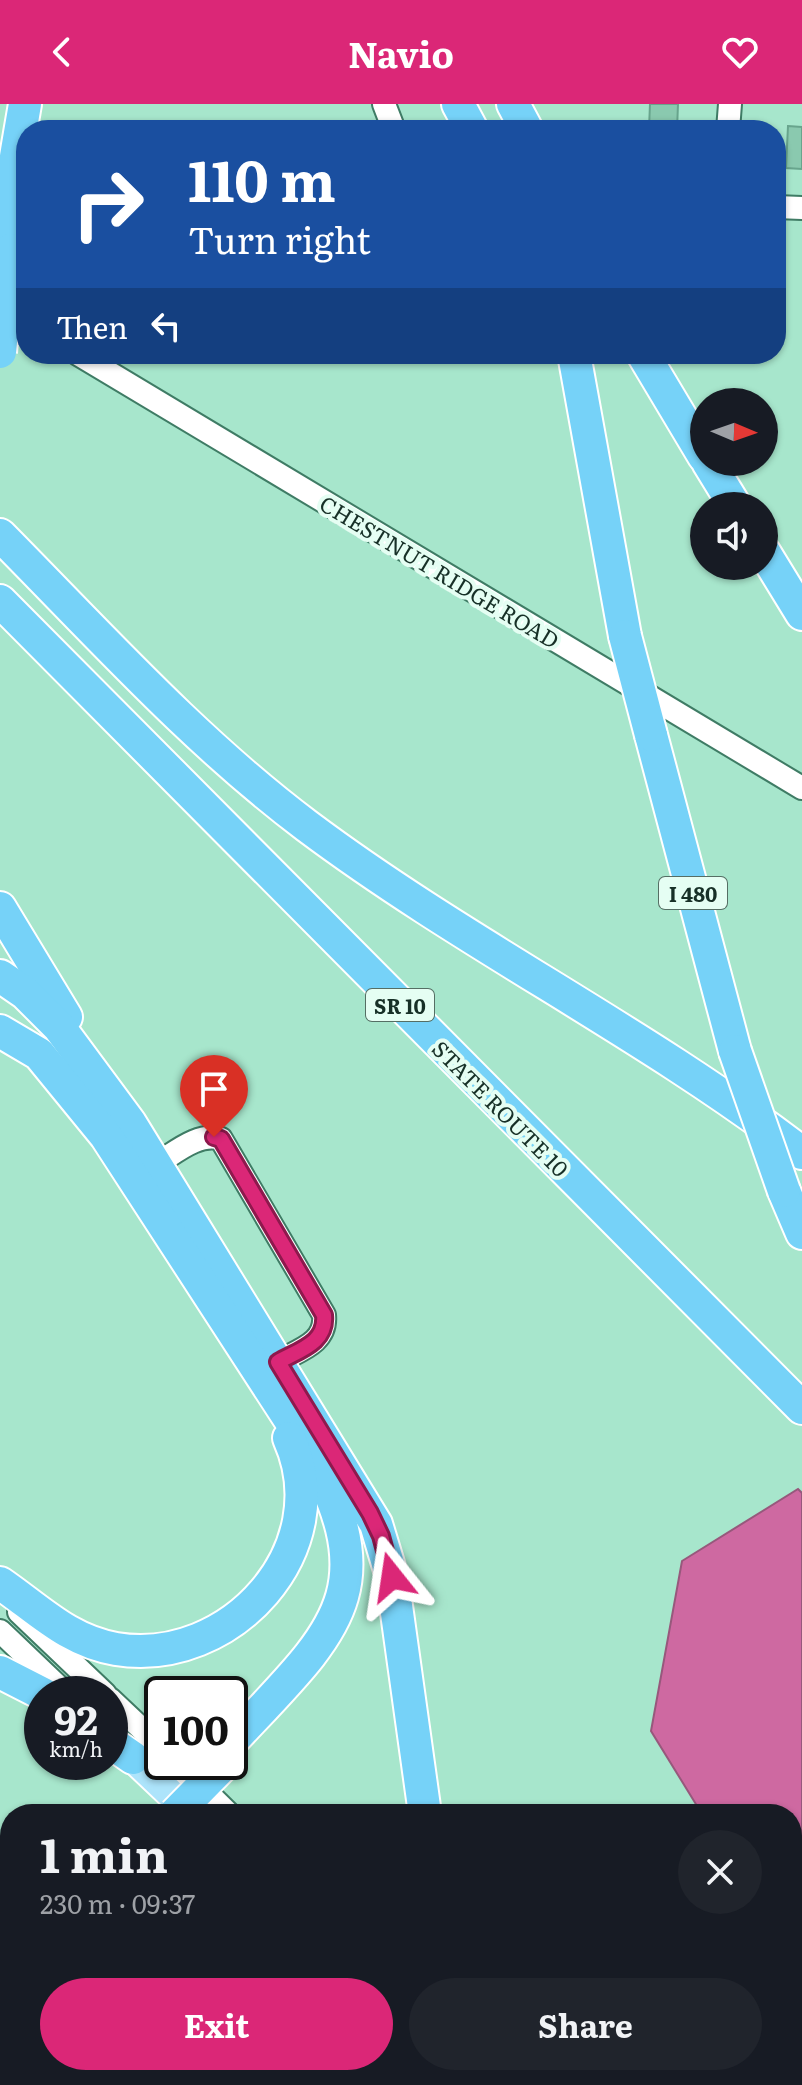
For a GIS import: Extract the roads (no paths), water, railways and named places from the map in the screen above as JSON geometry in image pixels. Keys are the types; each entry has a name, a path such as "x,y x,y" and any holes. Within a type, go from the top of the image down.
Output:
{"highway":[{"path":"0,352 4,248 16,165"},
{"name":"I 480","path":"576,364 625,636 735,1051 802,1233"},
{"path":"649,364 690,433"},
{"path":"5,540 172,709 306,825 408,896 653,1048 802,1153"},
{"path":"778,575 802,614"},
{"name":"STATE ROUTE 10","path":"0,601 802,1408"},
{"path":"0,908 114,1099"},
{"path":"0,976 49,1016 114,1099 158,1163 331,1491 345,1535 347,1564 343,1594 324,1636 248,1729"},
{"path":"0,989 40,1022 64,1051 106,1136"},
{"path":"0,1031 39,1054 106,1136 271,1373 328,1448 370,1513 389,1563 424,1804"},
{"path":"0,1583 69,1633 119,1650 160,1650 189,1644 236,1621 263,1595 286,1560 300,1504 295,1455 271,1373"},
{"path":"248,1733 326,1657 346,1627 357,1596 362,1562 360,1530 328,1448"},
{"path":"0,1672 24,1684"},
{"path":"172,1804 198,1780"},
{"path":"184,1804 205,1780"}],"main road":[{"path":"129,1746 183,1804"}],"street":[{"name":"CHESTNUT RIDGE ROAD","path":"95,364 802,788"},
{"path":"158,1163 199,1139 221,1139 324,1315 325,1328 320,1338 271,1373"},
{"path":"0,1595 86,1676"},
{"path":"0,1631 47,1676"},
{"path":"194,1780 219,1804"}]}
